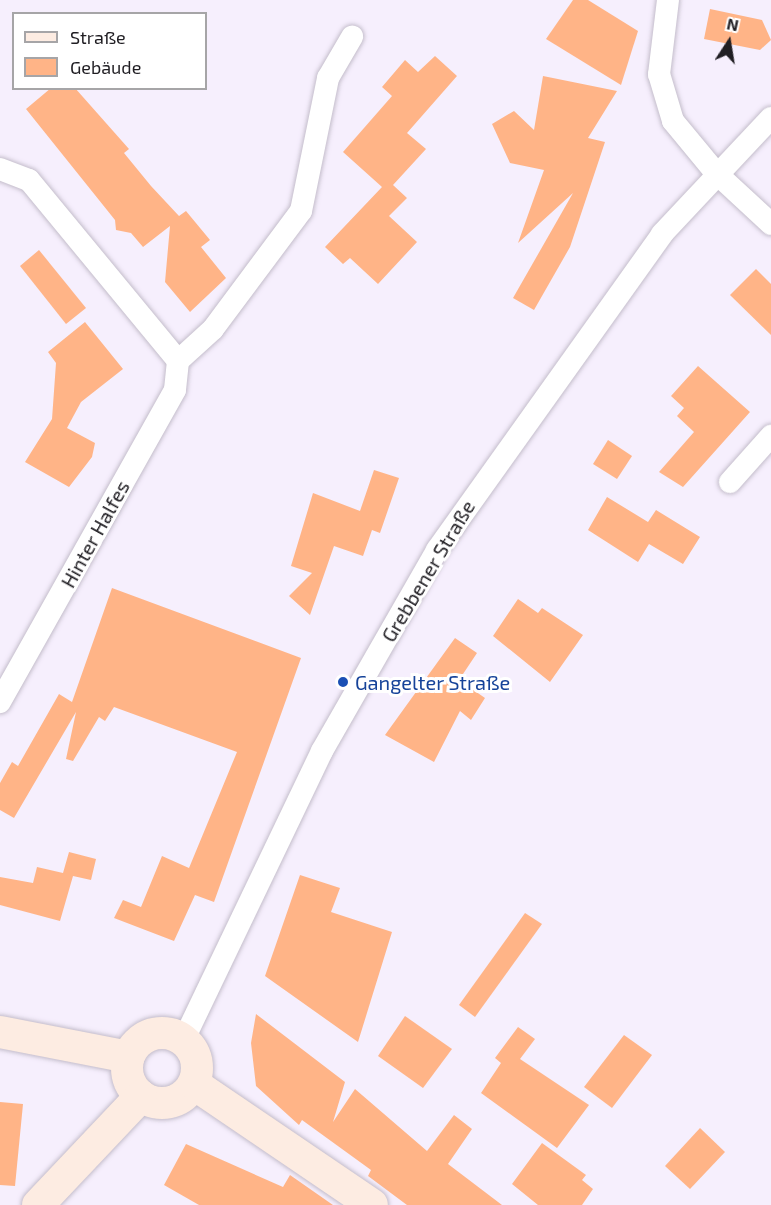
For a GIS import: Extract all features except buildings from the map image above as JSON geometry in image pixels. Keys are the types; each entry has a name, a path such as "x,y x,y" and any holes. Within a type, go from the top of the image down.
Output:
{"main road":[{"path":"0,1032 129,1056"},
{"path":"152,1034 183,1039 197,1060 194,1084 170,1102 141,1096 129,1078 129,1056 152,1034"},
{"path":"194,1084 372,1205"},
{"path":"38,1205 141,1096"}],"street":[{"path":"667,0 659,74 673,121 716,173 771,224"},
{"path":"0,170 29,180 178,361 213,329 301,211 328,78 352,37"},
{"name":"Grebbener Straße","path":"183,1039 322,751 437,550 558,374 662,234 716,173 771,118"},
{"name":"Hinter Halfes","path":"0,702 175,390 178,361"},
{"path":"730,482 771,436"}],"place":[{"name":"Gangelter Straße","path":"343,682"}]}
